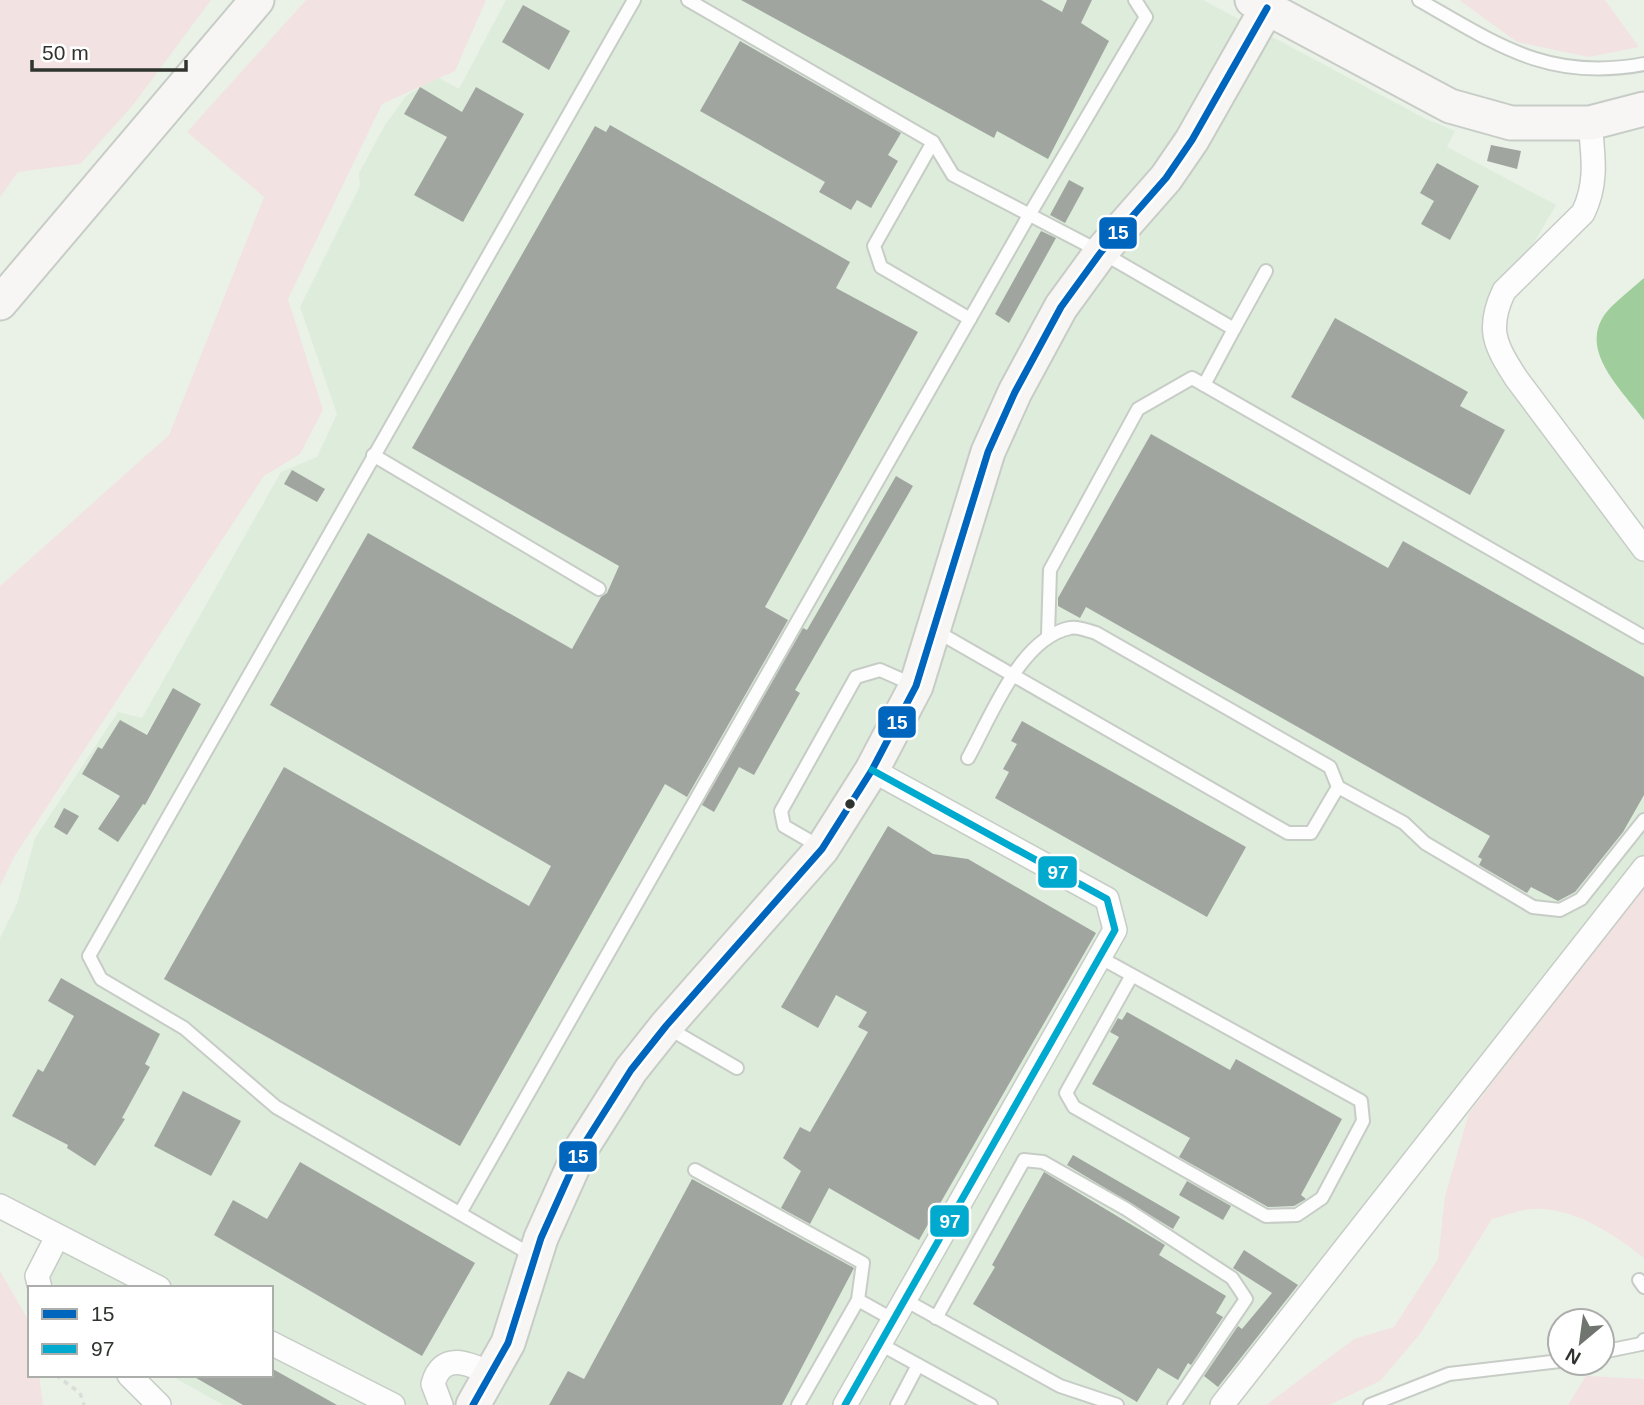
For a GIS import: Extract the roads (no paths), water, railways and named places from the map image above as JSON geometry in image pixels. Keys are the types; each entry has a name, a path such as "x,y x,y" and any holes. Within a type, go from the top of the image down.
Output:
{"street":[{"path":"0,303 257,0"},
{"path":"473,1405 508,1343 535,1257 581,1149 631,1070 822,849 872,770 916,686 988,452 1015,392 1062,307 1101,252 1166,178 1192,140 1260,4 1450,107 1511,123 1590,123 1644,109"},
{"path":"1590,123 1595,169 1590,201 1583,214 1504,290 1496,307 1494,337 1497,349 1516,379 1644,549"},
{"path":"845,1405 1115,930 1107,899 872,770"},
{"path":"1222,1405 1644,868"},
{"path":"0,1206 155,1286"},
{"path":"40,1286 37,1276 57,1237"},
{"path":"273,1344 393,1405"},
{"path":"441,1405 433,1384 440,1369 447,1364 467,1362 491,1374"},
{"path":"131,1377 159,1405"}],"lane":[{"path":"535,1257 276,1107 184,1028 101,979 89,956 634,0"},
{"path":"688,0 933,142 953,175 1028,217 1101,252 1234,329"},
{"path":"460,1213 1028,217 1146,18 1135,0"},
{"path":"1419,0 1503,48 1540,63 1613,70 1644,64"},
{"path":"933,142 874,246 881,267 970,320"},
{"path":"1204,385 1266,271"},
{"path":"1048,635 1050,570 1138,409 1192,378 1644,637"},
{"path":"373,455 599,589"},
{"path":"968,758 1028,651 1048,635 1073,627 1096,633 1330,766 1338,787 1404,823 1425,843 1532,906 1560,910 1581,899 1644,820"},
{"path":"933,629 1288,833 1311,833 1338,787"},
{"path":"822,849 783,825 780,811 856,677 880,670 916,686"},
{"path":"1099,957 1132,975 1361,1101 1363,1121 1322,1198 1297,1215 1266,1216 1074,1107 1066,1093 1132,975"},
{"path":"666,1027 737,1068"},
{"path":"936,1318 1024,1160 1043,1162 1126,1209 1232,1278 1246,1299 1174,1405"},
{"path":"695,1170 863,1263 858,1300 798,1405"},
{"path":"858,1300 936,1318 1060,1386 1117,1405"},
{"path":"1616,1349 1641,1344 1644,1340"},
{"path":"880,1344 976,1401 991,1405"},
{"path":"1370,1405 1449,1374 1546,1363"},
{"path":"897,1405 918,1365"}]}
